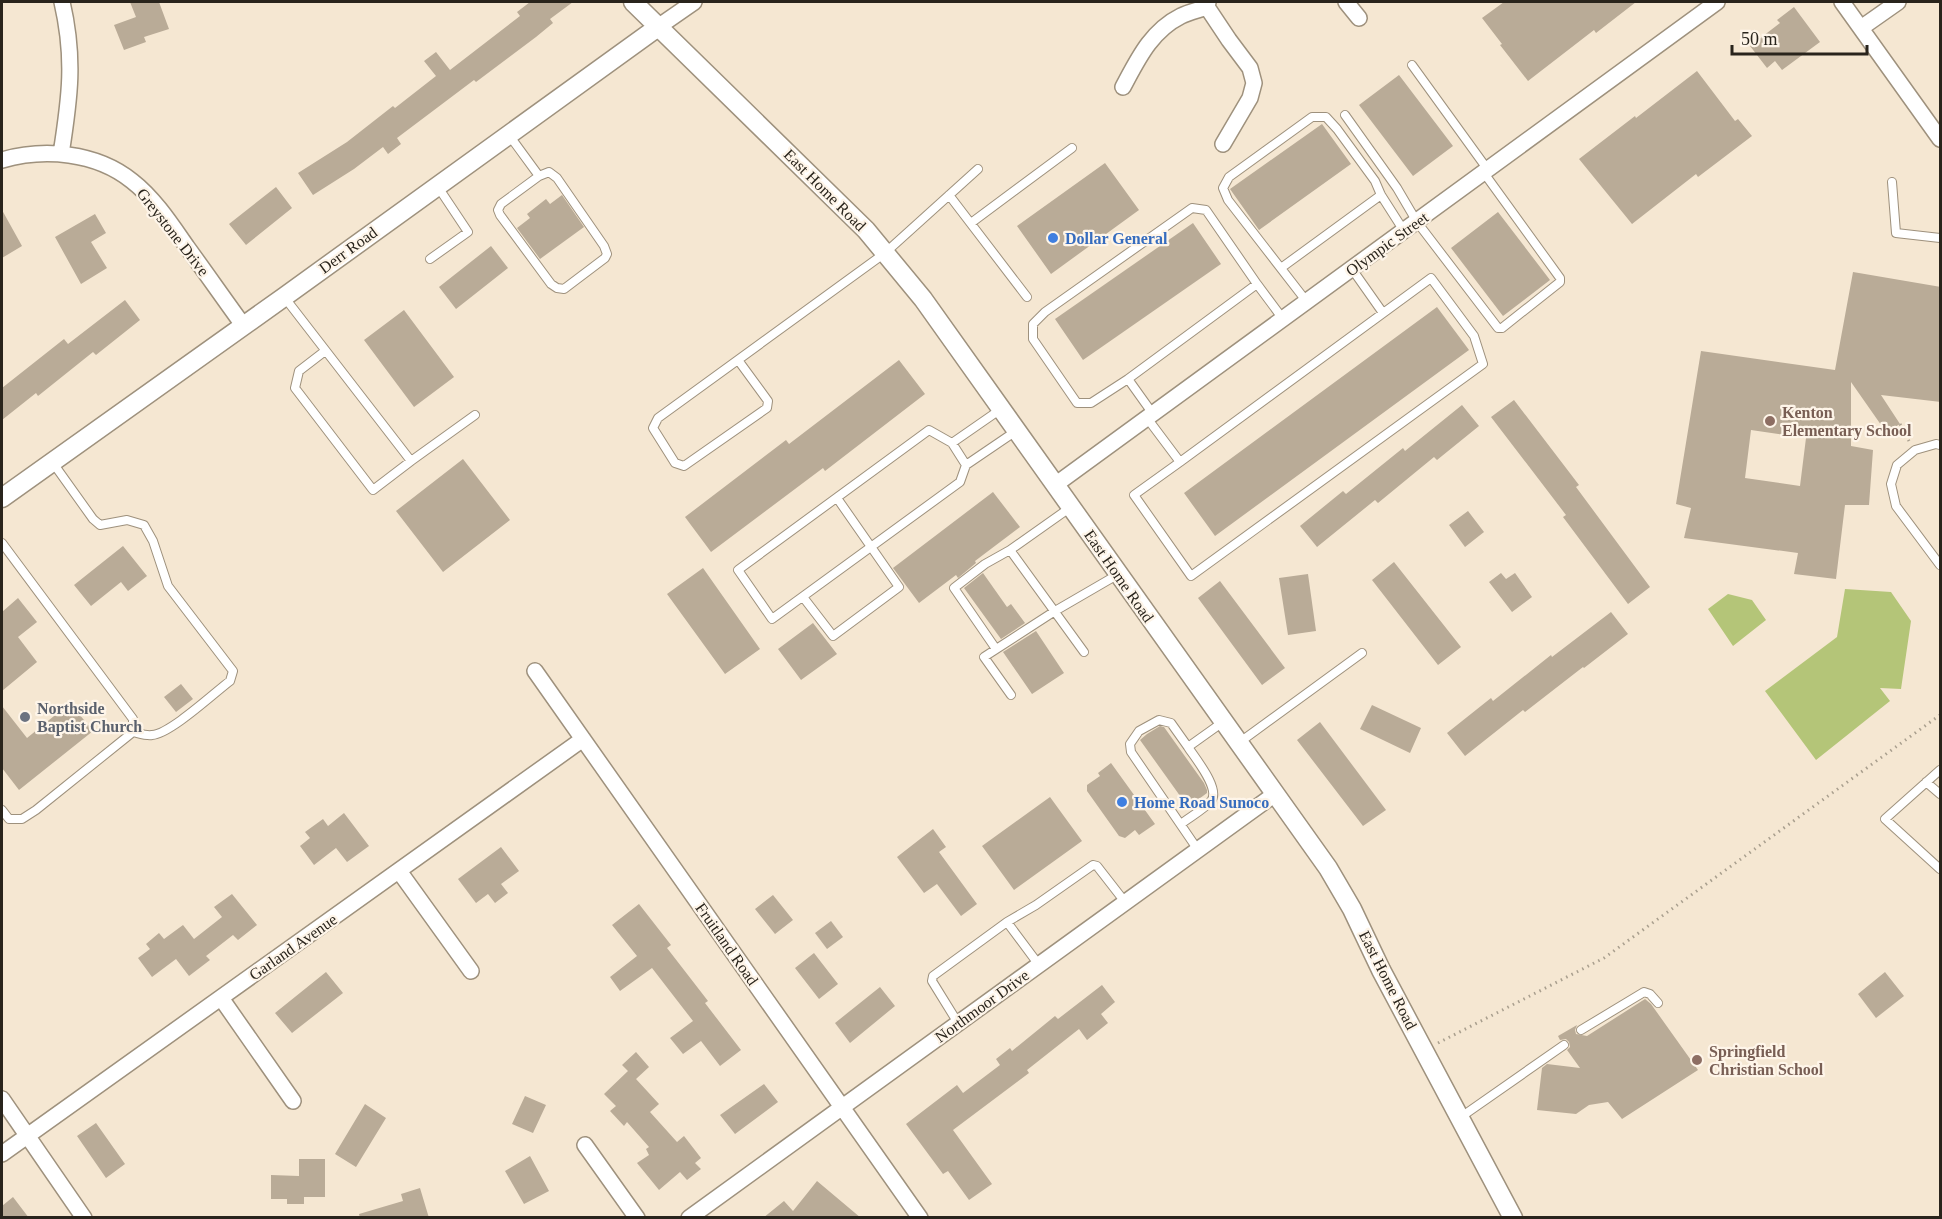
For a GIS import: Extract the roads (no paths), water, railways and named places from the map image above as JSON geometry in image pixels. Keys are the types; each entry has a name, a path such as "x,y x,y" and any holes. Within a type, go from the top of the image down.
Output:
{"street":[{"path":"61,154 69,99 71,64 68,28 62,2"},
{"name":"East Home Road","path":"633,2 828,191 866,230 923,299 1328,868 1352,909 1513,1218"},
{"name":"Derr Road","path":"2,498 694,2"},
{"path":"1346,2 1359,18"},
{"name":"Olympic Street","path":"1055,485 1718,2"},
{"path":"1842,2 1941,139"},
{"path":"1861,28 1898,2"},
{"path":"1123,87 1146,45 1168,23 1208,4 1229,40 1250,68 1254,83 1250,98 1223,144"},
{"name":"Greystone Drive","path":"2,160 36,153 61,154 90,159 109,166 131,180 174,229 243,325"},
{"name":"Fruitland Road","path":"535,671 920,1218"},
{"name":"Garland Avenue","path":"2,1154 583,739"},
{"name":"Northmoor Drive","path":"689,1218 1275,794"},
{"path":"399,871 471,971"},
{"path":"221,998 293,1101"},
{"path":"2,1099 84,1218"},
{"path":"585,1145 637,1218"}],"lane":[{"path":"1345,115 1397,188 1417,222 1498,328 1502,328 1560,282 1560,278 1412,65"},
{"path":"1307,302 1228,200 1223,188 1229,177 1312,117 1326,117 1375,181 1380,195 1404,231"},
{"path":"508,134 539,176"},
{"path":"971,223 1072,148"},
{"path":"738,360 768,400 767,408 684,466 675,463 653,428 658,418 885,253 978,170"},
{"path":"549,172 557,178 604,246 607,254 605,258 564,289 551,284 501,219 498,210 501,204 539,176 549,172"},
{"path":"1892,182 1896,233 1941,238"},
{"path":"430,259 468,232 437,186"},
{"path":"949,195 1027,297"},
{"path":"1281,268 1380,195"},
{"path":"1257,284 1128,379 1091,403 1077,403 1032,339 1033,324 1045,312 1192,208 1206,210 1283,319"},
{"path":"1352,269 1383,314"},
{"path":"1431,278 1474,336 1483,364 1191,576 1134,495 1180,462 1431,278"},
{"path":"284,297 411,461"},
{"path":"325,351 299,371 295,388 374,490 475,415"},
{"path":"1128,379 1180,462"},
{"path":"952,443 1001,409"},
{"path":"966,465 952,443 929,430 738,570 772,619 960,482 966,465 1016,430"},
{"path":"1941,445 1936,444 1915,450 1897,465 1891,484 1896,506 1941,565"},
{"path":"2,810 9,819 22,819 133,732 152,735 162,732 181,720 230,681 232,671 168,586 153,541 144,525 127,520 100,525 93,519 52,462"},
{"path":"803,597 833,636 899,587 837,498"},
{"path":"996,650 954,588 985,564 1010,550 1071,507"},
{"path":"2,543 133,719 133,732"},
{"path":"1010,550 1084,652"},
{"path":"1011,695 984,657 1117,574"},
{"path":"1239,743 1362,653"},
{"path":"1180,824 1213,800 1215,793 1212,784 1171,723 1160,720 1139,731 1130,744 1131,752 1180,824 1198,849"},
{"path":"1188,747 1223,722"},
{"path":"1941,770 1885,819 1941,869"},
{"path":"1926,783 1941,794"},
{"path":"958,1023 932,981 933,976 1007,922 1036,905 1093,864 1125,902"},
{"path":"1007,922 1039,964"},
{"path":"1581,1030 1644,992 1650,994 1658,1004"},
{"path":"1460,1118 1564,1045"}],"place":[{"name":"Dollar General","path":"1053,238"},
{"name":"Kenton Elementary School","path":"1770,421"},
{"name":"Northside Baptist Church","path":"25,717"},
{"name":"Home Road Sunoco","path":"1122,802"},
{"name":"Springfield Christian School","path":"1697,1060"}]}
